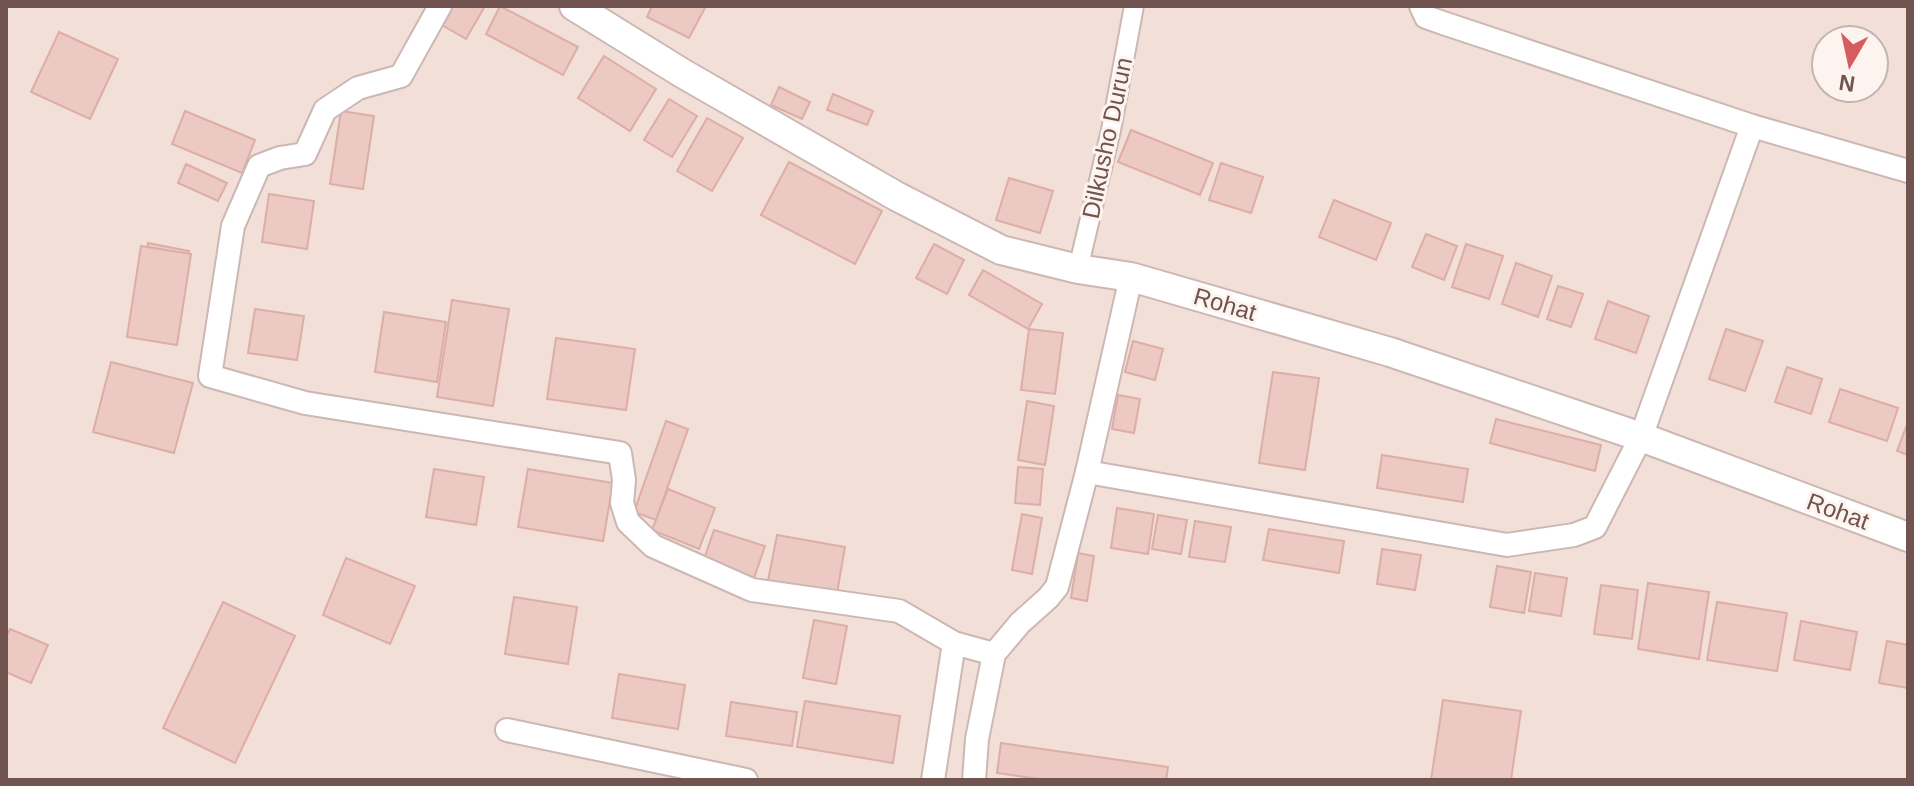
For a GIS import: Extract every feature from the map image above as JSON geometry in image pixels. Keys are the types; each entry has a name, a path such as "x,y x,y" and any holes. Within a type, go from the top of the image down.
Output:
{"street":[{"path":"440,6 401,76 358,88 325,110 305,154 280,158 259,166 233,226 210,376 305,403 620,453 624,480 622,503 628,522 653,546 752,590 899,611 954,643 994,654"},
{"name":"Rohat","path":"574,6 682,73 896,196 1001,250 1078,269 1131,277 1390,352 1641,437 1908,537"},
{"name":"Dilkusho Durun","path":"1078,269 1111,130 1134,6"},
{"path":"1421,6 1426,17 1443,23 1752,126 1908,171"},
{"path":"1087,472 1507,545 1574,535 1595,527 1641,437 1752,126"},
{"path":"974,780 977,739 994,654 1057,587 1087,472 1131,277"},
{"path":"933,780 954,643"},
{"path":"507,730 746,780"}],"shaded area":[{"path":"6,6 1908,6 1908,780 6,780"}],"building":[{"path":"450,6 485,6 466,39 440,24"},
{"path":"500,6 578,47 563,75 486,34"},
{"path":"652,6 706,6 689,38 647,17"},
{"path":"59,32 118,59 90,119 31,92"},
{"path":"604,56 656,89 630,131 578,98"},
{"path":"779,87 810,102 802,119 771,105"},
{"path":"833,94 873,111 867,125 827,110"},
{"path":"669,99 697,116 672,157 644,140"},
{"path":"185,111 255,140 242,173 172,144"},
{"path":"341,111 374,116 363,189 330,184"},
{"path":"707,118 743,138 712,191 677,171"},
{"path":"1131,130 1213,163 1200,195 1118,162"},
{"path":"789,162 882,211 855,264 761,215"},
{"path":"1221,163 1263,177 1251,213 1209,200"},
{"path":"186,164 227,183 218,201 178,183"},
{"path":"1009,178 1053,191 1040,233 996,220"},
{"path":"269,194 314,201 307,249 262,242"},
{"path":"1334,200 1391,223 1376,260 1319,237"},
{"path":"1426,234 1457,246 1444,280 1412,267"},
{"path":"148,243 189,251 172,339 130,331"},
{"path":"934,244 964,260 947,294 916,278"},
{"path":"1466,244 1503,256 1489,299 1452,287"},
{"path":"141,246 191,254 177,345 127,337"},
{"path":"1516,263 1552,276 1538,317 1502,304"},
{"path":"983,270 1042,304 1028,329 969,295"},
{"path":"1558,286 1583,294 1571,327 1547,319"},
{"path":"452,300 509,309 493,406 437,397"},
{"path":"1608,301 1649,316 1636,353 1595,339"},
{"path":"255,309 304,316 297,360 248,353"},
{"path":"384,312 446,322 437,382 375,372"},
{"path":"1029,329 1063,333 1055,394 1021,390"},
{"path":"1726,329 1763,341 1745,391 1709,379"},
{"path":"556,338 635,349 626,410 547,399"},
{"path":"1133,341 1163,349 1155,380 1125,372"},
{"path":"111,362 193,383 174,453 93,432"},
{"path":"1787,367 1822,379 1811,414 1775,402"},
{"path":"1273,372 1319,378 1305,470 1259,463"},
{"path":"1840,389 1898,408 1887,441 1829,422"},
{"path":"1118,395 1140,399 1134,433 1112,429"},
{"path":"1027,401 1054,406 1045,465 1018,460"},
{"path":"1496,419 1601,445 1595,471 1490,443"},
{"path":"666,421 688,429 656,520 634,512"},
{"path":"1908,422 1908,455 1897,451"},
{"path":"1382,455 1468,469 1463,502 1377,488"},
{"path":"1018,467 1043,469 1040,505 1015,503"},
{"path":"434,469 484,477 476,525 426,517"},
{"path":"528,469 613,483 603,541 518,527"},
{"path":"668,489 715,508 699,549 652,530"},
{"path":"1117,508 1154,514 1148,554 1111,548"},
{"path":"1022,514 1042,518 1032,574 1012,570"},
{"path":"1158,515 1187,520 1181,554 1152,549"},
{"path":"1195,521 1231,527 1225,562 1189,557"},
{"path":"1269,529 1344,541 1339,573 1263,560"},
{"path":"714,530 765,546 754,578 703,562"},
{"path":"777,535 845,547 837,593 768,581"},
{"path":"1382,549 1421,555 1415,590 1377,584"},
{"path":"1078,553 1094,556 1087,601 1071,598"},
{"path":"346,558 415,586 390,644 323,615"},
{"path":"1497,566 1531,572 1524,613 1490,607"},
{"path":"1535,573 1567,578 1561,616 1529,611"},
{"path":"1648,583 1709,592 1699,659 1638,649"},
{"path":"1601,585 1638,590 1632,639 1594,634"},
{"path":"514,597 577,607 568,664 505,654"},
{"path":"223,602 295,636 235,763 163,728"},
{"path":"1717,602 1787,613 1777,671 1707,660"},
{"path":"814,620 847,626 836,684 803,678"},
{"path":"1801,621 1857,632 1850,670 1794,660"},
{"path":"10,629 48,645 31,683 6,672 6,637"},
{"path":"1887,641 1908,645 1908,688 1879,683"},
{"path":"619,674 685,685 678,729 612,718"},
{"path":"1443,700 1521,711 1511,780 1431,780"},
{"path":"805,701 900,716 893,763 797,747"},
{"path":"731,702 797,712 792,746 726,736"},
{"path":"1001,743 1168,767 1166,780 1047,780 997,773"}]}
